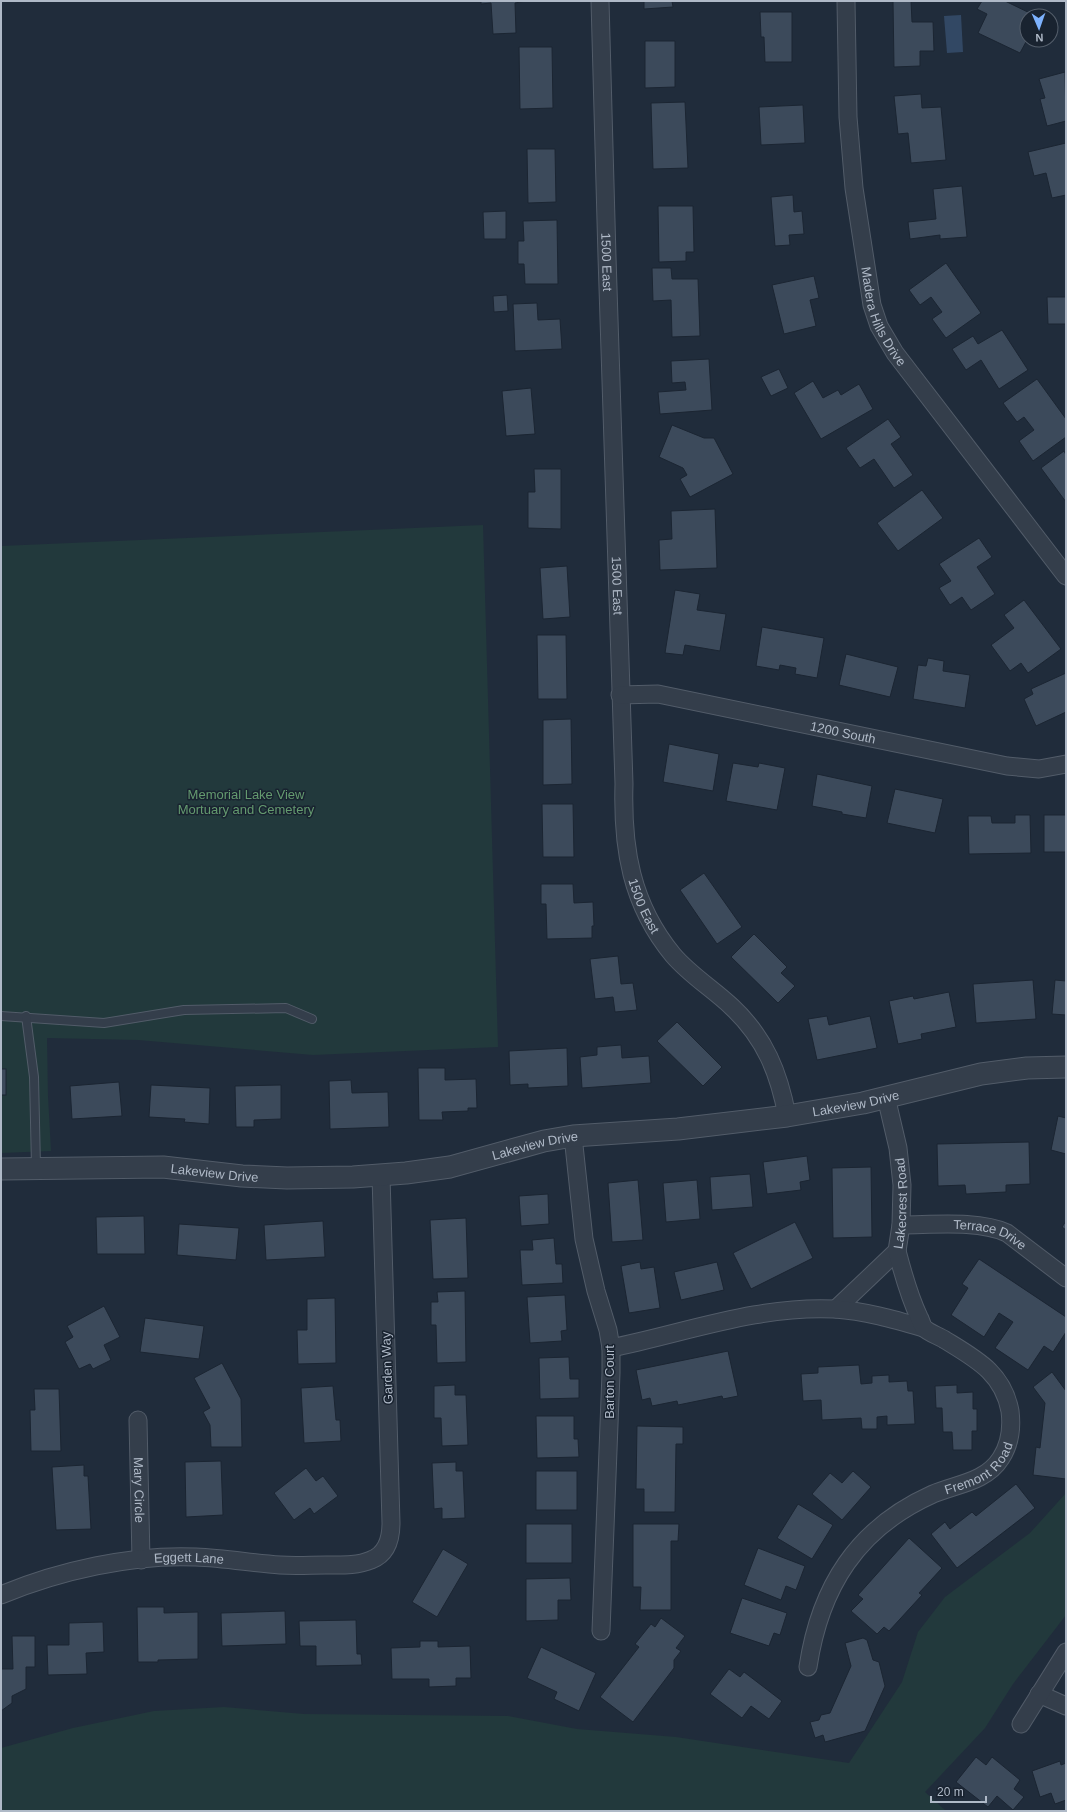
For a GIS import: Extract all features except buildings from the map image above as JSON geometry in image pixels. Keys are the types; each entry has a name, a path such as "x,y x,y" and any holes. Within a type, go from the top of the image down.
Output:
{"street":[{"name":"1500 East","path":"600,1 624,824 630,873 651,923 674,956 706,986 731,1006 746,1021 757,1037 777,1072 787,1116"},
{"name":"Madera Hills Drive","path":"846,1 848,117 852,174 870,294 879,326 895,353 1066,576"},
{"name":"1200 South","path":"620,695 658,694 1012,767 1039,769 1066,764"},
{"name":"Lakeview Drive","path":"1,1169 163,1167 266,1178 381,1176 450,1167 544,1141 572,1136 693,1127 787,1116 886,1097 996,1072 1027,1068 1066,1067"},
{"name":"Lakecrest Road","path":"836,1309 897,1251 901,1225 902,1197 900,1166 886,1097"},
{"name":"Barton Court","path":"572,1136 584,1239 596,1291 608,1330 611,1348 601,1631"},
{"name":"Garden Way","path":"379,1556 386,1549 389,1541 391,1523 381,1176"},
{"name":"Terrace Drive","path":"901,1225 964,1225 998,1229 1011,1236 1066,1278"},
{"path":"897,1251 912,1302 924,1328"},
{"path":"611,1348 745,1316 808,1309 836,1309 864,1313 924,1328"},
{"name":"Fremont Road","path":"808,1667 812,1639 823,1605 840,1572 852,1557 880,1527 914,1504 932,1495 981,1476 992,1468 1001,1458 1007,1444 1011,1417 1004,1390 998,1380 976,1360 924,1328"},
{"name":"Mary Circle","path":"138,1420 140,1560"},
{"name":"Eggett Lane","path":"1,1595 42,1579 66,1573 140,1560 195,1557 282,1565 346,1565 363,1563 379,1556"},
{"path":"1021,1724 1066,1652"},
{"path":"1039,1694 1066,1706"}],"lane":[{"path":"1,1016 26,1016 108,1023 184,1010 286,1008 312,1019"},
{"path":"26,1016 34,1077 36,1168"}],"green space":[{"name":"Memorial Lake View Mortuary and Cemetery","path":"483,525 498,1047 313,1055 138,1040 47,1038 51,1151 1,1153 1,546"},
{"path":"1066,1493 1066,1615 1013,1684 985,1728 925,1792 946,1811 1,1811 1,1748 73,1728 154,1711 224,1707 304,1714 508,1716 577,1729 676,1737 849,1763 902,1682 918,1632 945,1597 1030,1533"}],"water":[{"path":"961,15 963,52 947,53 944,16"}]}
